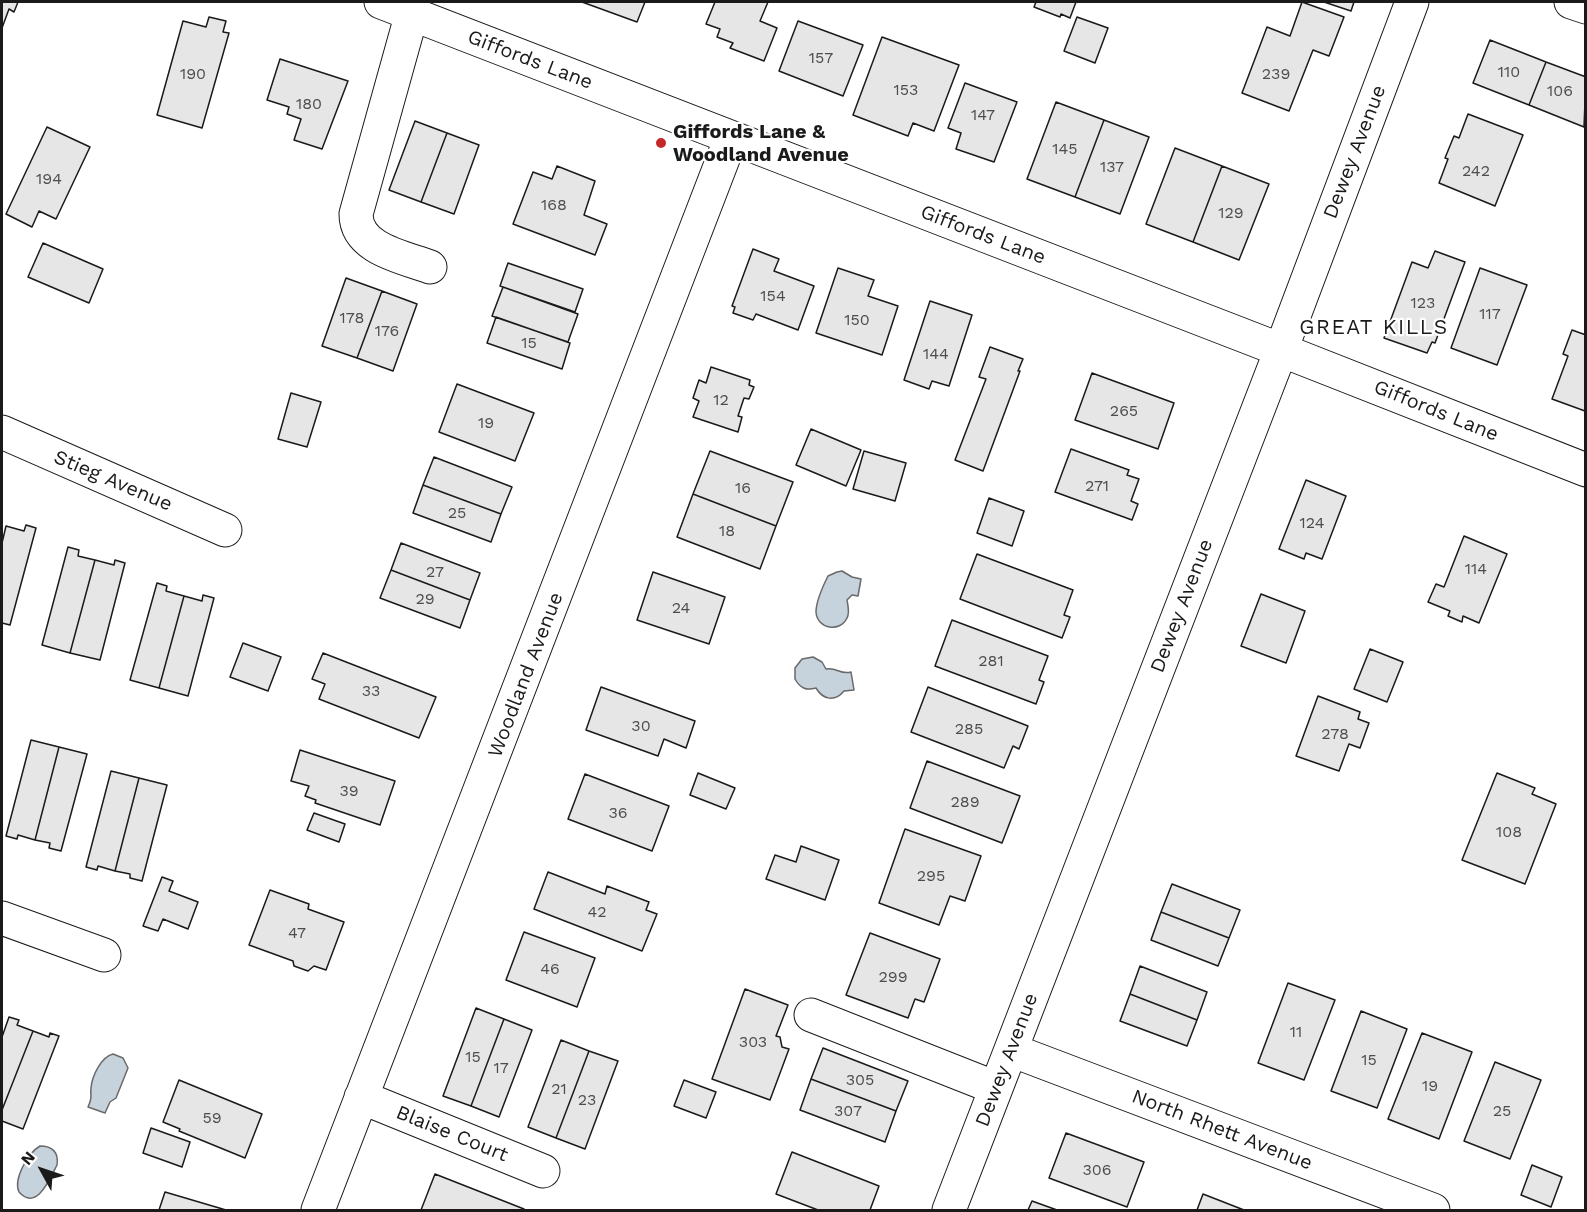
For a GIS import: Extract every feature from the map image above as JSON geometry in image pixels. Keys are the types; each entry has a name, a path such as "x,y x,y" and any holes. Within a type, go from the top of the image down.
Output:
{"street":[{"name":"Giffords Lane","path":"381,2 1586,470"},
{"name":"Dewey Avenue","path":"949,1210 1281,350 1412,2"},
{"path":"1571,2 1586,7"},
{"path":"412,14 356,214 356,225 363,237 375,246 430,267"},
{"name":"Woodland Avenue","path":"318,1210 476,806 731,138"},
{"name":"Stieg Avenue","path":"2,432 225,530"},
{"path":"2,918 104,955"},
{"path":"811,1016 996,1088"},
{"name":"North Rhett Avenue","path":"1011,1050 1433,1210"},
{"name":"Blaise Court","path":"361,1098 543,1171"}],"shaded area":[{"path":"842,571 861,579 858,596 852,595 847,600 848,614 844,623 829,627 817,618 817,604 828,576"},
{"path":"813,657 822,662 826,669 844,673 851,672 854,690 844,691 837,697 829,698 822,695 816,688 801,687 795,679 795,668 802,659"},
{"path":"113,1054 123,1058 128,1068 116,1098 110,1102 105,1113 88,1107 95,1073 101,1063"},
{"path":"40,1146 48,1147 56,1153 57,1165 42,1191 32,1198 26,1197 19,1192 18,1180 26,1160"}],"building":[{"path":"2,2 18,2 14,12 9,9 2,28"},
{"path":"582,2 645,2 637,22"},
{"path":"715,2 768,2 760,21 777,28 764,61 730,48 733,43 717,37 720,29 706,24"},
{"path":"1036,2 1076,2 1070,18 1061,14 1060,17 1034,7"},
{"path":"1302,2 1344,17 1329,56 1313,50 1289,111 1242,93 1267,27 1290,36"},
{"path":"1324,2 1354,2 1351,11"},
{"path":"209,17 226,21 223,32 229,33 202,128 157,115 183,21 206,27"},
{"path":"1077,17 1108,28 1095,63 1064,51"},
{"path":"798,21 863,45 843,96 779,71"},
{"path":"882,37 959,65 934,131 913,123 908,136 853,115"},
{"path":"1490,40 1546,62 1529,105 1473,83"},
{"path":"280,59 348,81 322,149 294,140 301,119 287,114 289,107 267,100"},
{"path":"1546,62 1586,77 1584,127 1529,105"},
{"path":"965,83 1017,102 994,162 956,149 961,133 948,128"},
{"path":"1056,102 1104,120 1075,197 1027,179"},
{"path":"1468,114 1523,135 1495,206 1439,183 1448,159 1445,158 1454,136 1459,138"},
{"path":"1104,120 1149,137 1120,214 1075,197"},
{"path":"415,121 447,133 421,202 389,190"},
{"path":"47,127 90,147 56,219 39,211 32,227 6,214"},
{"path":"447,133 479,145 454,214 421,202"},
{"path":"1175,148 1222,166 1193,242 1146,224"},
{"path":"557,166 595,181 584,215 607,224 595,255 513,224 533,172 552,179"},
{"path":"1222,166 1269,184 1239,260 1193,242"},
{"path":"43,243 103,269 89,303 28,277"},
{"path":"753,249 779,259 774,271 814,286 798,330 756,314 753,320 733,313 735,307 732,306"},
{"path":"1435,251 1465,262 1435,343 1432,342 1427,353 1384,338 1412,262 1428,268"},
{"path":"508,263 583,289 575,312 500,286"},
{"path":"838,268 874,280 868,296 898,306 882,355 816,333"},
{"path":"1480,268 1527,285 1497,365 1451,348"},
{"path":"346,278 382,291 357,358 322,346"},
{"path":"503,287 578,314 568,342 492,316"},
{"path":"382,291 417,304 393,371 357,358"},
{"path":"930,301 972,315 949,386 932,381 929,389 904,380"},
{"path":"496,317 570,343 562,369 487,343"},
{"path":"1572,330 1586,335 1585,411 1552,399 1568,356 1563,354"},
{"path":"990,347 1023,359 983,471 955,460 986,379 979,377"},
{"path":"711,367 750,380 749,385 754,387 749,399 744,398 738,416 742,417 738,432 693,417 699,401 693,398 699,380 706,383"},
{"path":"1092,373 1174,403 1158,449 1075,420"},
{"path":"457,384 534,413 515,461 439,432"},
{"path":"291,393 321,402 307,447 278,439"},
{"path":"811,429 861,450 846,486 796,465"},
{"path":"1071,449 1129,470 1127,475 1139,479 1131,501 1138,504 1132,520 1055,492"},
{"path":"710,451 793,482 776,526 693,494"},
{"path":"864,451 906,463 895,501 853,489"},
{"path":"434,457 512,487 501,514 423,485"},
{"path":"1306,480 1346,496 1322,559 1306,553 1304,559 1279,549"},
{"path":"423,485 501,514 491,542 413,513"},
{"path":"693,494 776,526 760,569 677,537"},
{"path":"989,498 1024,511 1012,546 977,533"},
{"path":"26,525 36,528 10,625 2,623 2,543 6,526 24,531"},
{"path":"1464,536 1507,554 1479,623 1463,616 1462,622 1448,616 1450,611 1428,602 1436,584 1444,587"},
{"path":"401,543 480,573 470,600 391,570"},
{"path":"68,547 79,550 78,556 95,560 70,653 42,645"},
{"path":"977,554 1073,590 1064,615 1070,617 1062,638 960,599"},
{"path":"95,560 114,565 115,560 125,563 100,660 70,653"},
{"path":"391,570 470,600 460,628 380,598"},
{"path":"653,572 725,597 709,644 637,620"},
{"path":"157,583 167,586 166,591 184,596 159,688 130,680"},
{"path":"1261,594 1305,611 1286,663 1241,646"},
{"path":"203,595 214,598 188,696 159,688 184,596 202,601"},
{"path":"952,620 1048,656 1039,680 1044,682 1036,704 935,666"},
{"path":"243,643 281,657 268,691 230,677"},
{"path":"1370,649 1403,662 1387,702 1354,689"},
{"path":"323,653 436,697 419,738 319,699 325,684 312,679"},
{"path":"601,687 695,721 686,748 664,739 658,756 586,730"},
{"path":"928,687 1028,726 1019,749 1013,746 1004,768 911,732"},
{"path":"1318,696 1360,712 1358,719 1369,723 1360,748 1349,744 1339,771 1296,756"},
{"path":"31,740 59,747 35,840 18,835 17,839 6,836"},
{"path":"59,747 87,754 61,851 49,848 50,843 35,840"},
{"path":"300,750 395,781 380,825 315,803 316,800 305,796 309,786 291,781"},
{"path":"927,761 1020,796 1002,843 910,808"},
{"path":"111,771 139,778 115,871 98,866 97,870 86,867"},
{"path":"698,773 735,788 726,809 690,795"},
{"path":"1497,773 1535,788 1532,794 1556,804 1525,884 1462,860"},
{"path":"585,774 669,806 652,851 568,819"},
{"path":"139,778 167,785 142,881 130,878 130,874 115,871"},
{"path":"314,813 345,824 339,842 307,830"},
{"path":"905,829 981,856 965,901 950,896 939,925 879,903"},
{"path":"801,846 839,860 825,900 766,879 775,855 796,862"},
{"path":"548,872 605,894 607,886 649,902 646,910 657,914 642,951 534,909"},
{"path":"162,877 173,881 169,891 198,902 188,929 163,919 158,931 143,926"},
{"path":"1172,884 1240,910 1229,938 1161,912"},
{"path":"270,890 309,904 308,909 344,922 326,970 314,966 308,971 294,966 293,961 249,945"},
{"path":"1161,912 1229,938 1218,966 1151,940"},
{"path":"524,932 595,958 577,1007 506,980"},
{"path":"870,933 940,959 924,1002 915,999 908,1018 846,995"},
{"path":"1140,966 1207,992 1197,1020 1130,994"},
{"path":"1288,983 1335,1000 1304,1080 1258,1063"},
{"path":"745,989 788,1005 776,1036 780,1037 782,1047 789,1049 770,1100 712,1079"},
{"path":"1130,994 1197,1020 1187,1046 1120,1021"},
{"path":"476,1008 504,1019 471,1106 443,1096"},
{"path":"1361,1011 1407,1029 1377,1108 1331,1091"},
{"path":"9,1017 19,1020 17,1025 33,1031 2,1110 2,1037"},
{"path":"504,1019 532,1030 499,1117 471,1106"},
{"path":"33,1031 49,1037 50,1033 59,1036 23,1129 2,1121 2,1110"},
{"path":"1422,1033 1472,1052 1439,1139 1388,1119"},
{"path":"561,1040 589,1051 556,1138 528,1127"},
{"path":"823,1048 908,1081 896,1111 811,1079"},
{"path":"589,1051 618,1061 585,1149 556,1138"},
{"path":"1495,1062 1541,1080 1510,1159 1464,1141"},
{"path":"811,1079 896,1111 885,1142 800,1110"},
{"path":"179,1080 262,1114 245,1158 179,1131 180,1129 163,1122"},
{"path":"684,1080 716,1092 706,1118 674,1106"},
{"path":"151,1128 190,1142 182,1167 143,1153"},
{"path":"1066,1133 1144,1162 1127,1207 1049,1178"},
{"path":"792,1152 879,1186 870,1210 818,1210 776,1194"},
{"path":"1532,1165 1562,1177 1551,1207 1521,1195"},
{"path":"435,1174 524,1209 524,1210 421,1210"},
{"path":"165,1192 226,1210 159,1210"},
{"path":"1203,1194 1244,1210 1197,1210"},
{"path":"1032,1201 1057,1210 1028,1210"}],"place":[{"name":"Giffords Lane & Woodland Avenue","path":"661,143"}],"district":[{"name":"GREAT KILLS","path":"1374,328"}]}
